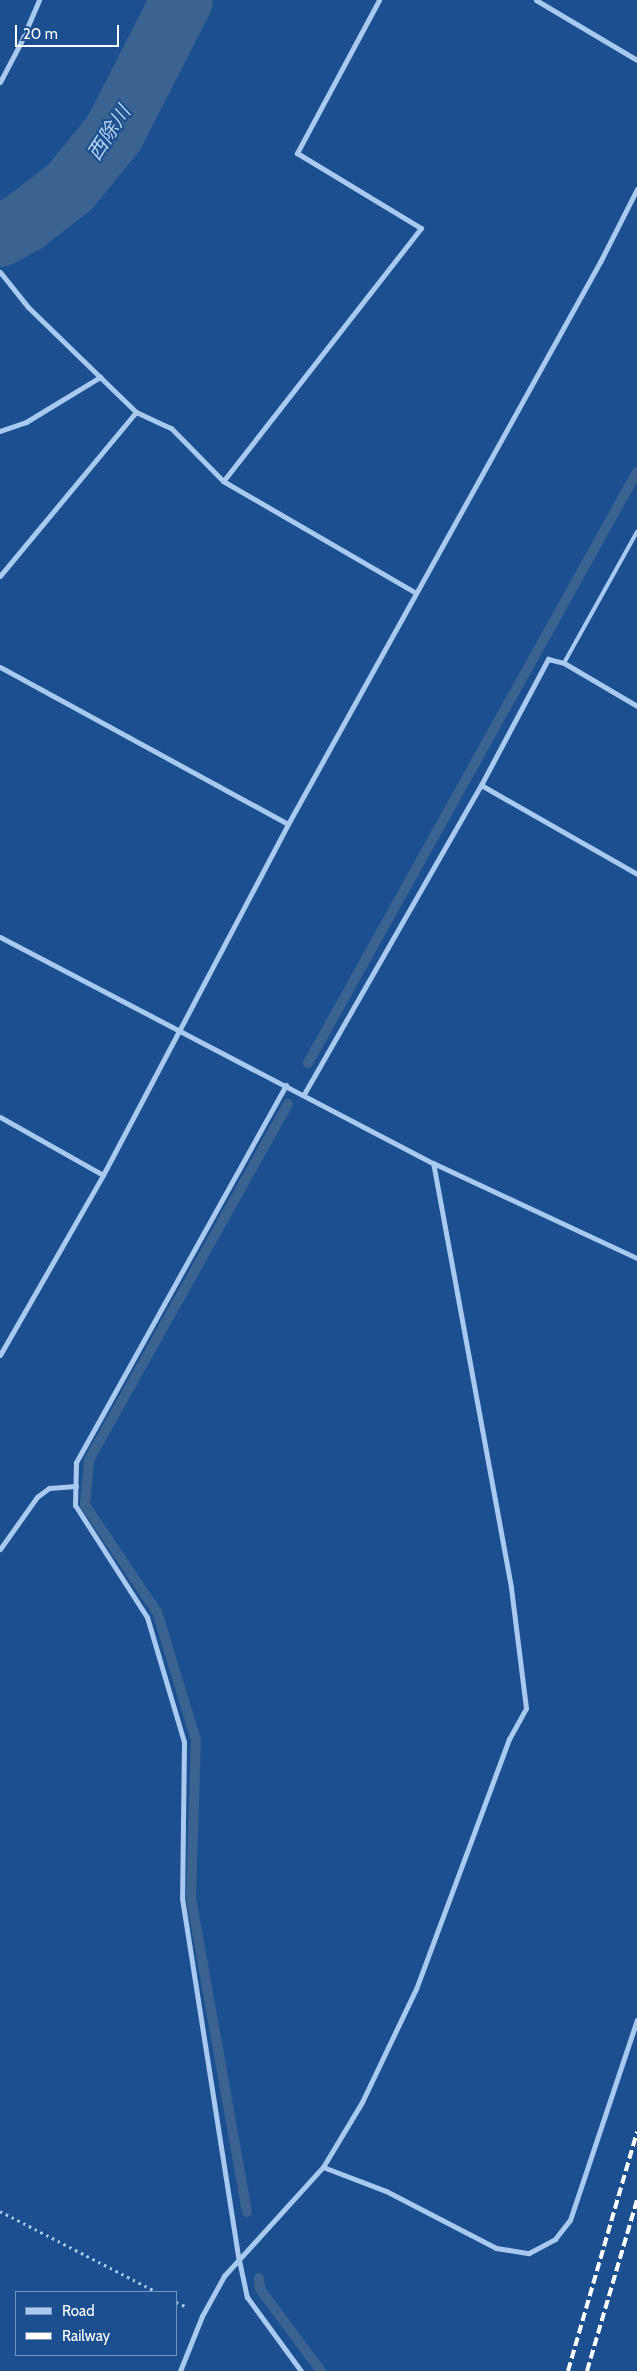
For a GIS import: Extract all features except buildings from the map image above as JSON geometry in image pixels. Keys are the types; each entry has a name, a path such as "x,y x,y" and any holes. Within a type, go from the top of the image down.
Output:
{"street":[{"path":"0,82 22,42 39,0"},
{"path":"223,481 421,228 297,153 379,0"},
{"path":"536,0 637,60"},
{"path":"0,1355 103,1175 288,824 600,262 637,190"},
{"path":"0,272 28,307 136,412 172,428 223,481 416,593"},
{"path":"0,431 26,422 100,377"},
{"path":"0,576 136,412"},
{"path":"304,1094 481,785 548,659 564,664 637,706"},
{"path":"0,667 288,824"},
{"path":"481,785 637,874"},
{"path":"0,937 433,1163 637,1258"},
{"path":"286,1085 76,1463 75,1506 147,1617 184,1742 182,1898 239,2260 247,2297 301,2371"},
{"path":"0,1117 103,1175"},
{"path":"180,2371 202,2316 224,2276 323,2167 362,2102 416,1989 510,1739 526,1708 511,1587 433,1163"},
{"path":"0,1549 37,1497 49,1488 76,1486"},
{"path":"323,2167 386,2192 496,2248 529,2254 555,2239 570,2220 637,2020"}],"lane":[{"path":"564,664 637,532"}],"path":[{"path":"0,2211 156,2291"}],"waterway":[{"name":"西除川","path":"0,236 25,222 70,187 114,133 182,0"},
{"path":"308,1063 637,472"},
{"path":"247,2212 191,1897 196,1740 157,1612 85,1505 89,1460 288,1104"},
{"path":"259,2278 260,2289 321,2371"}],"railway":[{"path":"568,2371 637,2132"},
{"path":"587,2371 637,2200"}]}
